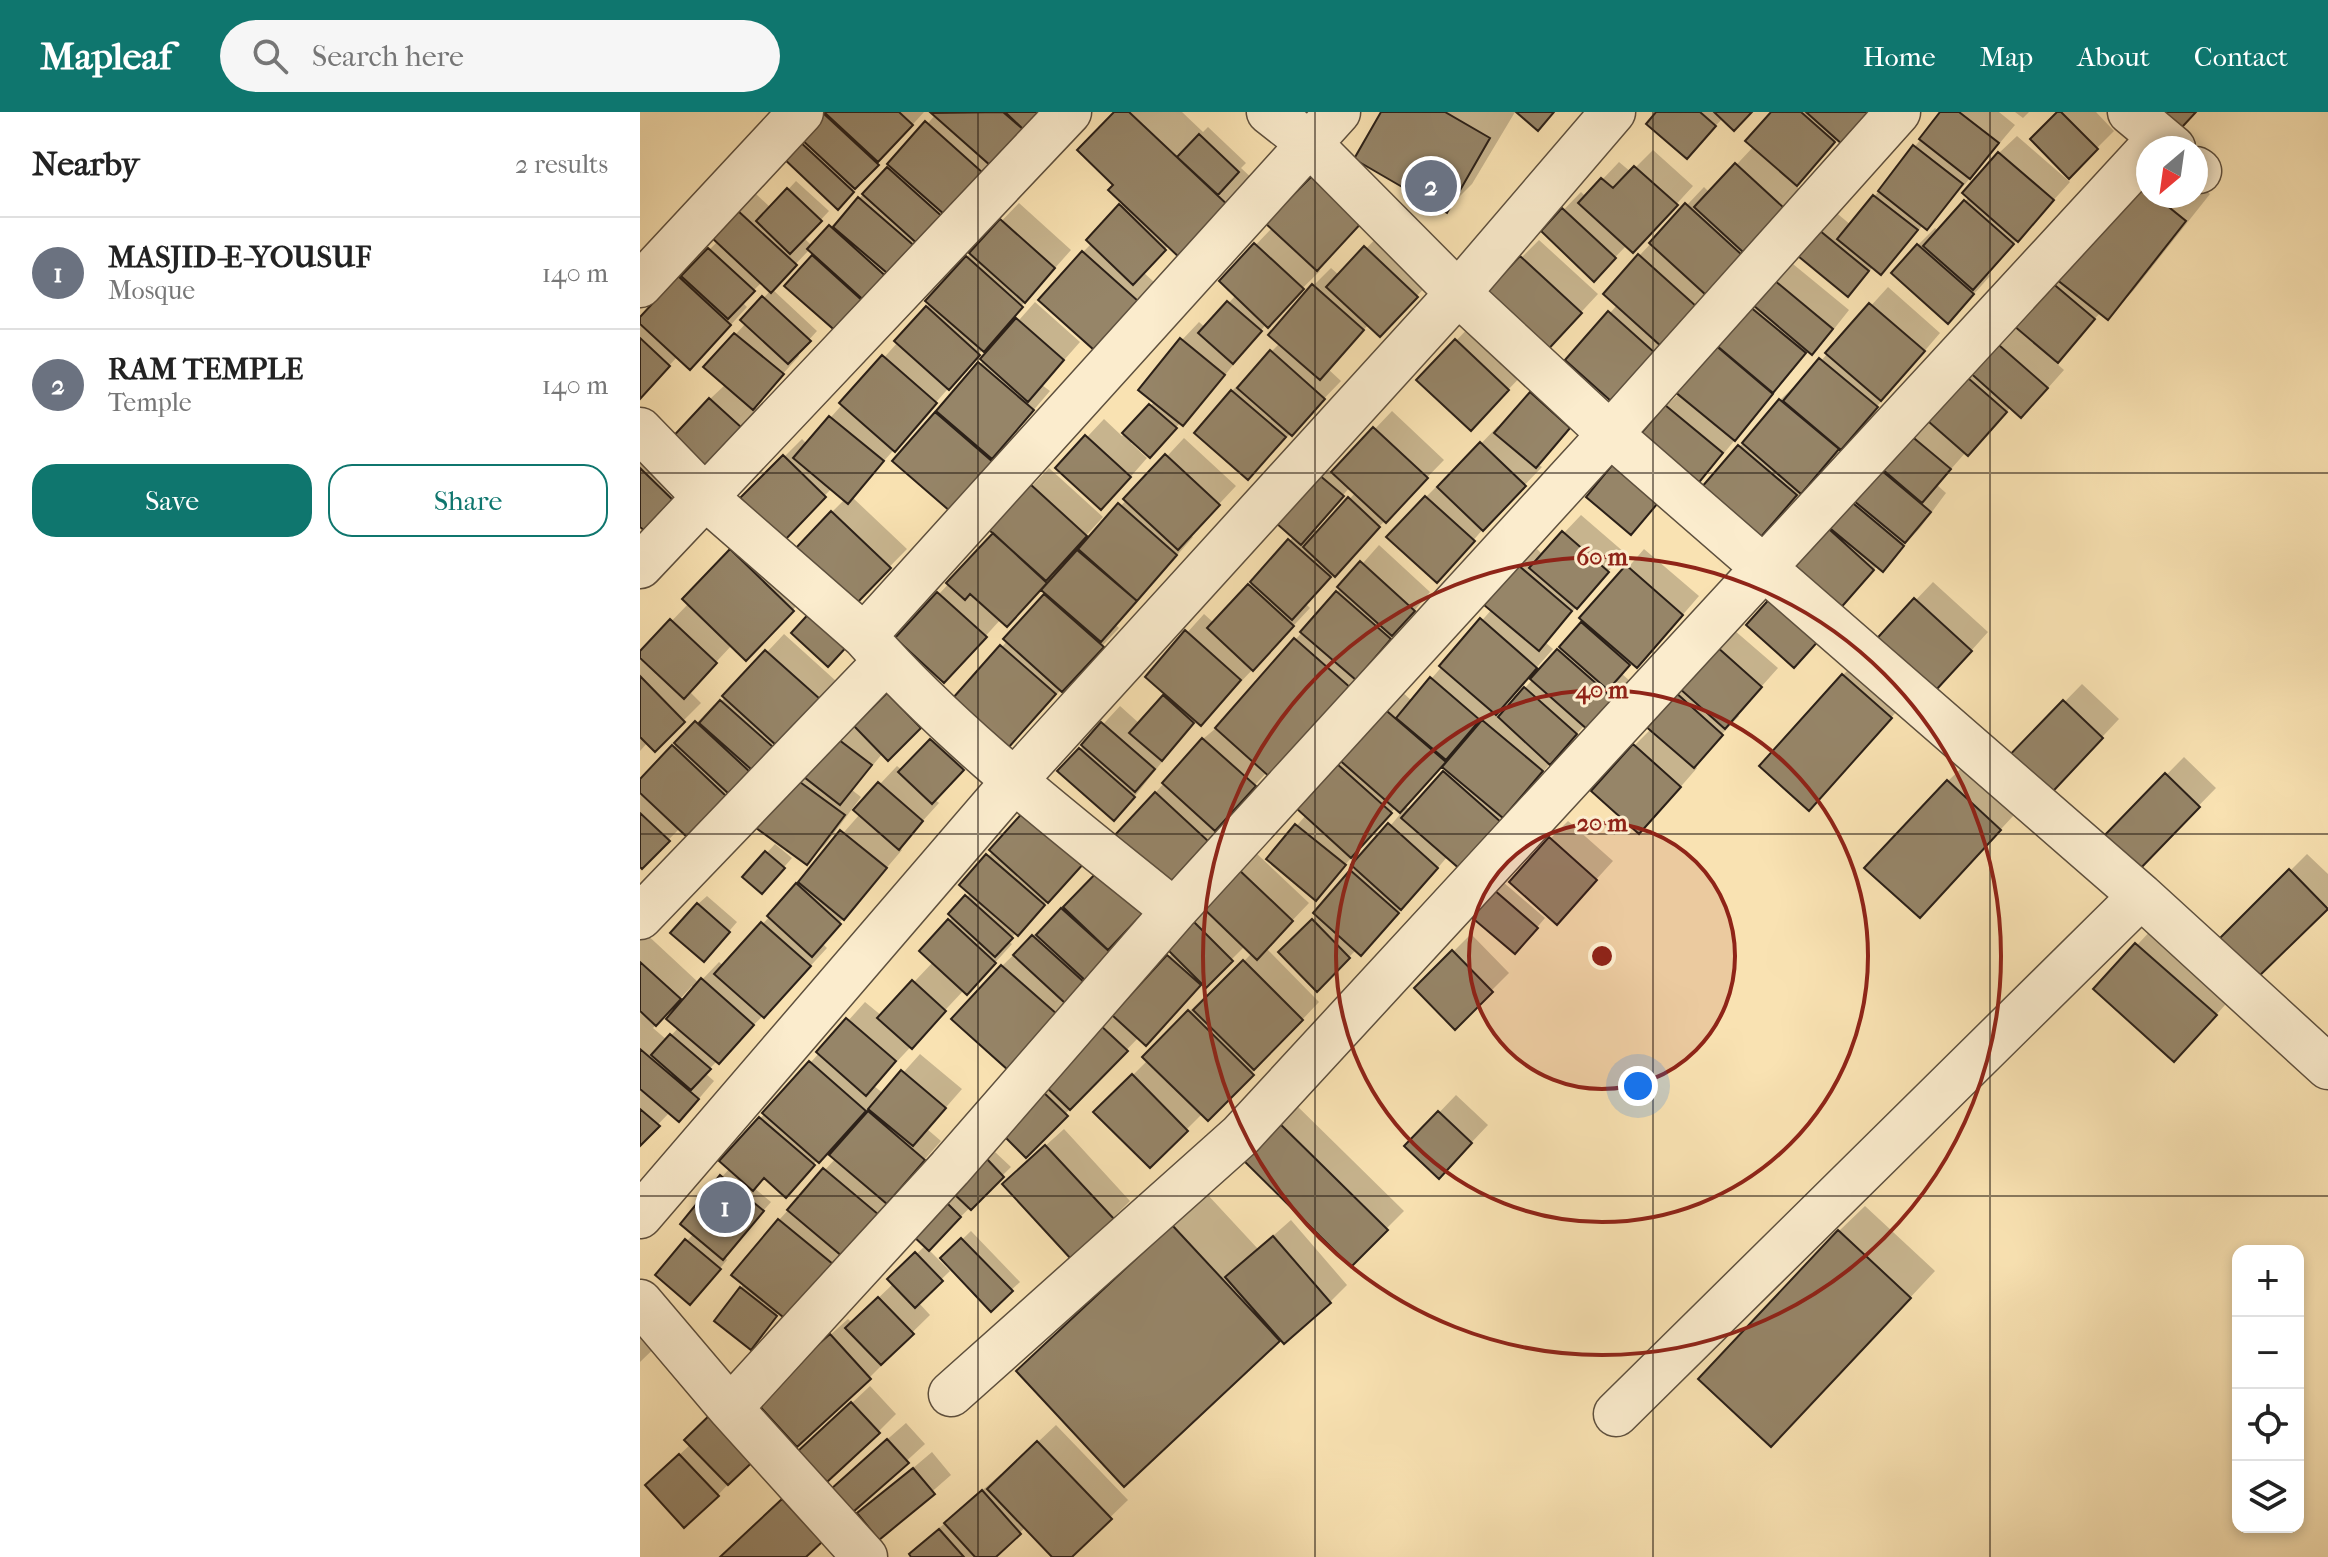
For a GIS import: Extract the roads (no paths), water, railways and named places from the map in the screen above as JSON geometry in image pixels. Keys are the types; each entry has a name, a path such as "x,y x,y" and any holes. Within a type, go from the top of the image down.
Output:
{"street":[{"path":"640,285 801,112"},
{"path":"640,566 1069,112"},
{"path":"1269,112 1324,128 1458,293 1610,434 2141,896 2328,1067"},
{"path":"640,1216 1014,781 1458,293 1613,112"},
{"path":"730,1408 950,1168 1174,911 1610,434 1898,112"},
{"path":"640,917 1324,128"},
{"path":"951,1394 1241,1135 1764,567 2136,178"},
{"path":"640,430 706,498 875,649 1014,781 1174,911"},
{"path":"1616,1414 2141,896"},
{"path":"640,1302 730,1408 865,1557"}],"place":[{"name":"RAM TEMPLE","path":"1431,186"},
{"name":"MASJID-E-YOUSUF","path":"725,1207"}]}
